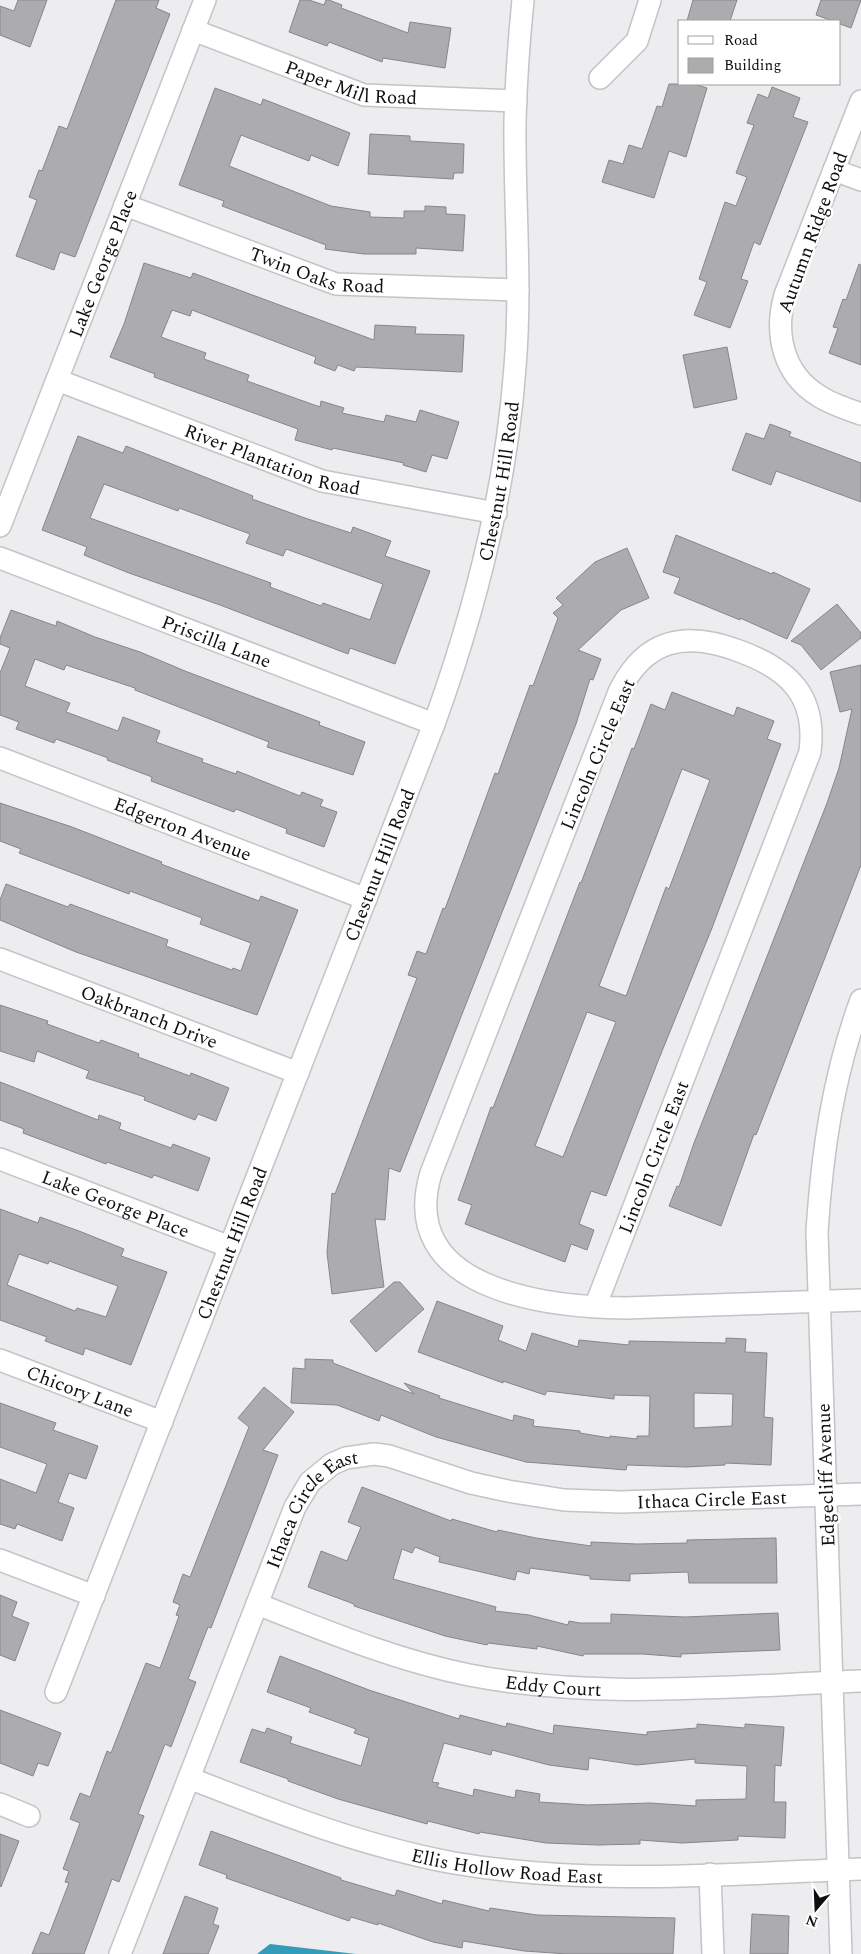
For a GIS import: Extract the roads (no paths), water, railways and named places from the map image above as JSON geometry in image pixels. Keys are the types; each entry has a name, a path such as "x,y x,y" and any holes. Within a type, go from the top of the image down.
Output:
{"street":[{"name":"Lake George Place","path":"0,526 205,0"},
{"name":"Chestnut Hill Road","path":"56,1692 434,724 472,610 496,513 508,440 514,375 518,290 516,101 523,0"},
{"path":"600,78 637,41 650,0"},
{"name":"Paper Mill Road","path":"194,30 364,95 516,101"},
{"name":"Autumn Ridge Road","path":"861,101 785,295 781,310 780,338 789,366 807,388 833,403 861,414"},
{"path":"834,170 861,180"},
{"name":"Twin Oaks Road","path":"125,205 336,284 518,290"},
{"name":"River Plantation Road","path":"57,380 322,481 496,513"},
{"name":"Priscilla Lane","path":"0,558 434,724"},
{"name":"Lincoln Circle East","path":"595,1307 810,752 811,723 808,709 794,684 772,664 715,642 686,640 658,648 646,656 625,679 427,1187 426,1216 435,1243 453,1266 465,1274 521,1295 551,1302 595,1307 861,1300"},
{"name":"Edgerton Avenue","path":"0,758 366,899"},
{"name":"Oakbranch Drive","path":"0,959 298,1073"},
{"name":"Edgecliff Avenue","path":"842,1954 817,1232 824,1156 838,1076 861,1000"},
{"name":"Lake George Place","path":"0,1159 230,1247"},
{"name":"Chicory Lane","path":"0,1360 162,1422"},
{"name":"Ithaca Circle East","path":"120,1954 301,1494 310,1482 332,1464 360,1455 389,1456 471,1483 508,1492 564,1500 621,1502 861,1494"},
{"path":"0,1560 94,1596"},
{"name":"Eddy Court","path":"257,1604 370,1648 426,1665 526,1684 584,1689 644,1689 861,1681"},
{"name":"Ellis Hollow Road East","path":"189,1778 313,1826 391,1849 455,1863 519,1872 584,1876 861,1869"},
{"path":"0,1804 29,1816"},
{"path":"710,1874 713,1954"}],"water":[{"path":"270,1944 356,1954 257,1954"}]}
